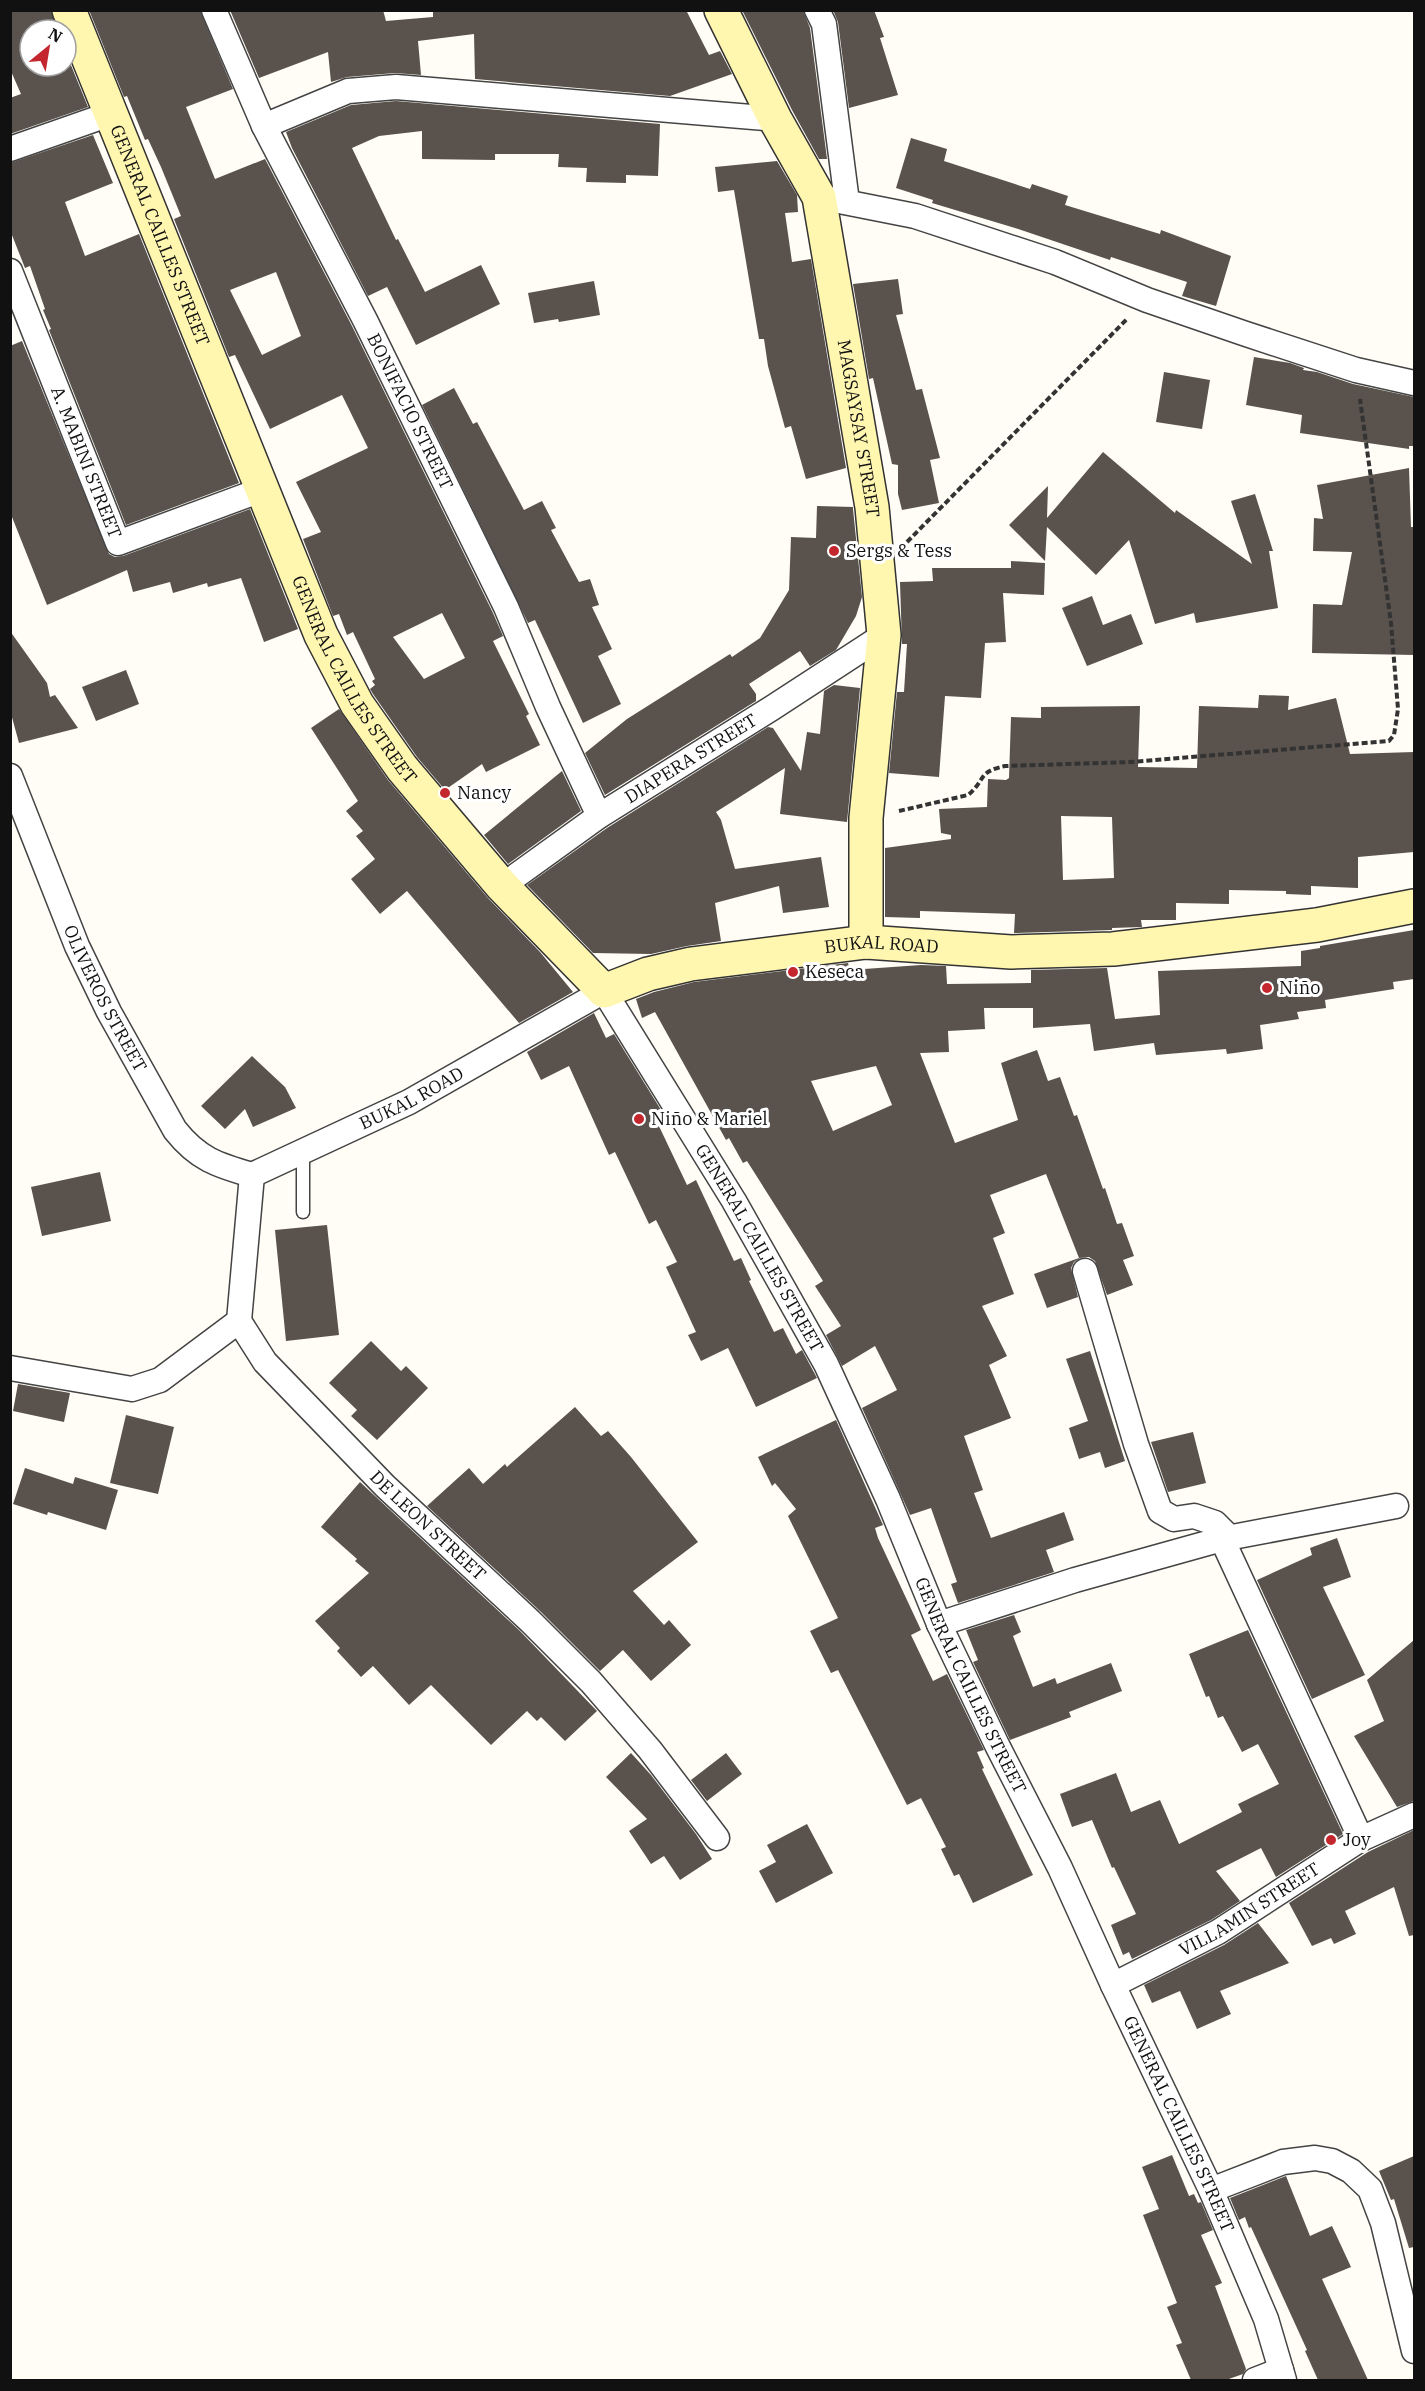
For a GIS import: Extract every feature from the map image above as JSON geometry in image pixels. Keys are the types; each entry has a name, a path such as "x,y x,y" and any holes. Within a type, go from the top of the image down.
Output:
{"street":[{"name":"GENERAL CAILLES STREET","path":"69,10 321,635 357,704 402,768 502,886 604,991 734,1201 826,1364 888,1498 939,1624 1060,1868 1211,2190 1266,2319 1283,2375"},
{"name":"BONIFACIO STREET","path":"214,10 264,126 365,320 501,596 548,707 599,816"},
{"name":"MAGSAYSAY STREET","path":"721,10 775,119 833,200 872,507 884,635 866,818 866,942"},
{"path":"817,10 824,24 833,200 926,220 1055,262 1148,300 1255,338 1356,370 1414,383"},
{"path":"264,126 348,91 396,87 775,119"},
{"path":"10,149 110,114"},
{"name":"A. MABINI STREET","path":"10,272 118,543 261,490"},
{"name":"DIAPERA STREET","path":"502,886 599,816 884,635"},
{"name":"OLIVEROS STREET","path":"10,776 77,946 109,1012 175,1130 188,1146 216,1165 252,1175"},
{"name":"BUKAL ROAD","path":"252,1175 409,1102 604,991 648,974 691,964 866,942 1011,952 1113,949 1317,925 1414,906"},
{"path":"10,1368 132,1389 160,1380 238,1321 252,1175"},
{"path":"1085,1271 1136,1444 1160,1511 1174,1519 1194,1516 1215,1523 1225,1538 1361,1839"},
{"name":"DE LEON STREET","path":"238,1321 265,1362 385,1486 530,1621 591,1682 650,1750 717,1838"},
{"path":"939,1624 1075,1580 1225,1538 1396,1506"},
{"name":"VILLAMIN STREET","path":"1113,1985 1218,1932 1361,1839 1414,1815"},
{"path":"1211,2190 1283,2162 1315,2158 1332,2161 1351,2170 1370,2189 1383,2223 1414,2351"},
{"path":"1255,2380 1283,2375"}],"lane":[{"path":"303,1150 303,1212"}],"path":[{"path":"879,570 1148,300"},
{"path":"866,818 960,798 974,790 982,775 990,769 1005,766 1130,762 1389,741 1394,735 1398,709 1391,622 1356,370"}],"building":[{"path":"10,10 51,10 53,18 18,18 18,78 76,78 88,107 10,134 10,98 21,94 10,69"},
{"path":"89,10 200,10 233,89 186,107 215,179 265,159 352,326 493,613 503,636 493,641 529,714 526,716 540,745 486,772 482,764 445,790 417,757 373,694 370,689 375,685 372,681 375,679 353,632 347,635 339,614 333,616 303,539 321,532 296,482 368,448 342,395 270,429 235,355 229,357 174,219 181,216 148,139 145,140 127,96 124,97","holes":["276,272 301,336 262,355 230,290","442,613 465,658 424,679 393,637"]},
{"path":"230,10 383,10 386,21 433,17 433,10 686,10 709,55 720,51 732,74 670,96 475,79 474,34 418,41 421,75 395,73 347,77 331,82 328,52 259,78"},
{"path":"742,10 803,10 810,28 827,159 819,159"},
{"path":"833,10 874,10 884,37 880,38 898,95 849,108 838,22"},
{"path":"396,101 660,124 658,176 626,175 626,183 586,182 587,168 558,167 559,154 495,154 495,160 422,159 422,131 379,136 352,148 396,240 398,239 425,292 481,265 500,304 416,345 387,287 368,296 286,132 351,105"},
{"path":"93,135 113,183 65,202 85,256 139,234 239,483 126,525 49,330 51,329 30,266 25,268 10,230 10,163"},
{"path":"911,138 947,149 944,161 1030,189 1032,184 1068,196 1065,205 1160,234 1161,230 1231,256 1216,306 1182,296 1187,282 932,203 933,200 896,188"},
{"path":"777,161 797,195 798,212 785,213 792,262 811,259 846,468 806,479 791,426 785,428 768,366 764,339 759,339 734,190 718,192 715,167"},
{"path":"898,279 903,314 896,315 916,390 922,389 940,458 930,460 939,503 902,510 898,494 898,465 892,464 873,378 869,379 853,284"},
{"path":"594,281 600,315 559,322 558,319 534,323 528,293"},
{"path":"22,341 109,554 115,557 123,556 250,509 298,629 264,642 241,578 208,587 207,583 173,593 170,582 133,592 127,570 47,605 10,512 10,346"},
{"path":"1254,357 1290,363 1304,368 1303,370 1317,372 1353,384 1414,397 1414,446 1409,446 1409,449 1300,433 1302,415 1246,405"},
{"path":"1164,372 1210,380 1202,429 1156,422"},
{"path":"454,388 473,424 477,422 524,510 542,501 556,528 551,530 579,582 590,579 599,605 592,607 612,649 598,656 621,704 583,723 535,620 528,623 422,405"},
{"path":"1103,452 1175,513 1176,510 1252,564 1231,501 1255,494 1273,551 1269,551 1278,608 1196,623 1194,613 1155,624 1129,540 1096,575 1047,527 1045,561 1009,525 1048,486 1047,518"},
{"path":"1409,468 1411,527 1414,527 1414,655 1312,653 1313,604 1342,605 1352,552 1313,551 1314,518 1323,519 1317,485"},
{"path":"817,506 853,507 862,597 856,616 836,650 810,666 800,651 749,684 756,694 756,701 605,795 585,753 627,719 730,654 732,657 760,638 789,590 791,537 816,538"},
{"path":"1011,561 1045,563 1044,595 1003,593 1006,642 985,643 981,698 945,696 939,777 889,773 897,692 904,692 907,644 902,644 900,582 933,581 932,568 1011,568"},
{"path":"1092,596 1103,625 1131,614 1143,644 1087,666 1062,608"},
{"path":"10,631 47,683 50,697 55,695 78,728 19,743 10,710"},
{"path":"126,670 139,704 96,721 82,687"},
{"path":"834,685 860,688 847,822 780,814 785,768 716,812 721,820 735,869 821,857 829,907 783,913 779,886 715,903 721,941 651,954 593,953 527,885 607,828 768,727 773,728 801,771 807,732 820,734 824,691"},
{"path":"1259,695 1289,696 1288,710 1336,698 1350,754 1414,752 1414,852 1358,857 1358,888 1311,886 1311,895 1286,894 1286,891 1229,890 1229,904 1176,903 1176,920 1141,920 1142,927 1014,933 1015,914 920,911 920,918 885,917 885,848 951,839 951,835 941,833 939,809 987,807 988,779 1006,780 1009,778 1011,717 1041,718 1041,707 1140,706 1138,767 1197,768 1199,706 1258,708","holes":["1061,816 1112,817 1114,878 1063,880"]},
{"path":"339,709 388,780 488,898 540,952 573,992 519,1023 407,891 380,914 351,879 375,859 356,836 363,831 346,811 358,801 311,728"},
{"path":"562,771 581,811 508,864 484,835"},
{"path":"1414,930 1414,979 1393,982 1394,989 1325,1000 1326,1008 1297,1012 1299,1019 1260,1025 1263,1049 1227,1054 1226,1049 1156,1055 1154,1043 1094,1051 1090,1024 1033,1028 1033,1008 984,1008 985,1029 948,1031 949,1052 920,1053 955,1143 1018,1120 1001,1063 1037,1050 1048,1081 1060,1077 1074,1116 1077,1115 1117,1224 1122,1223 1134,1256 1123,1260 1133,1285 1107,1295 1095,1261 1089,1257 1080,1258 1071,1268 1078,1297 1047,1308 1034,1274 1079,1258 1046,1174 990,1195 1005,1233 993,1238 1014,1294 982,1306 1007,1356 989,1365 1011,1418 964,1436 983,1490 974,1493 991,1538 1064,1512 1074,1540 1046,1550 1054,1572 958,1603 951,1584 957,1582 931,1508 910,1515 862,1408 897,1390 875,1346 842,1366 826,1335 841,1326 815,1286 823,1281 747,1161 743,1163 729,1138 726,1140 655,1012 642,1018 636,999 694,982 848,963 850,970 921,965 946,966 947,984 1031,983 1031,970 1107,968 1115,1019 1160,1015 1158,971 1301,966 1301,951 1320,948 1320,946","holes":["876,1066 892,1105 833,1131 811,1081"]},
{"path":"594,1013 606,1038 614,1034 666,1118 657,1122 687,1185 696,1180 734,1261 741,1258 751,1280 749,1281 774,1332 783,1328 796,1354 802,1350 817,1378 756,1407 728,1348 701,1361 688,1335 696,1332 666,1267 677,1262 656,1220 649,1224 615,1152 609,1155 569,1066 541,1080 527,1052"},
{"path":"252,1056 285,1087 296,1108 253,1127 245,1109 225,1129 201,1106"},
{"path":"100,1172 111,1221 42,1236 31,1187"},
{"path":"327,1225 339,1335 286,1341 275,1230"},
{"path":"371,1341 401,1371 406,1366 428,1388 377,1440 351,1416 357,1410 329,1383"},
{"path":"1090,1351 1125,1461 1105,1468 1100,1452 1079,1459 1069,1428 1088,1421 1066,1359"},
{"path":"18,1384 70,1393 64,1422 13,1411"},
{"path":"575,1407 601,1436 608,1431 698,1542 633,1591 664,1625 669,1620 691,1645 651,1681 623,1650 600,1671 540,1611 427,1506 469,1468 483,1484 505,1464 507,1467"},
{"path":"126,1415 174,1427 158,1494 110,1483"},
{"path":"836,1420 883,1525 875,1528 878,1538 921,1630 911,1635 933,1681 947,1674 984,1750 977,1752 984,1768 982,1769 1033,1875 973,1903 959,1874 954,1876 941,1849 946,1847 921,1798 907,1805 838,1670 831,1673 810,1631 838,1618 788,1516 796,1509 775,1483 772,1486 758,1457"},
{"path":"1193,1432 1206,1483 1168,1492 1151,1442"},
{"path":"25,1468 73,1484 75,1477 118,1490 106,1530 13,1504"},
{"path":"360,1482 520,1631 597,1711 565,1741 541,1717 537,1721 527,1711 491,1745 431,1685 409,1705 373,1666 361,1677 337,1651 340,1648 315,1621 369,1573 355,1561 357,1559 321,1527"},
{"path":"1337,1538 1351,1577 1323,1587 1365,1675 1312,1699 1257,1580 1312,1555 1310,1548"},
{"path":"1014,1615 1021,1632 1013,1636 1033,1687 1055,1678 1057,1684 1111,1663 1122,1691 1069,1712 1071,1717 1010,1740 973,1662 978,1660 966,1630"},
{"path":"1248,1630 1343,1834 1276,1877 1261,1848 1216,1871 1240,1901 1211,1920 1132,1959 1129,1952 1123,1955 1111,1925 1136,1914 1114,1867 1112,1868 1092,1820 1072,1827 1060,1794 1116,1773 1131,1812 1160,1800 1179,1844 1242,1812 1238,1804 1279,1784 1258,1744 1242,1752 1223,1716 1218,1718 1209,1696 1206,1697 1189,1654"},
{"path":"1414,1640 1414,1801 1397,1807 1354,1736 1384,1721 1367,1680"},
{"path":"631,1753 651,1775 712,1859 680,1880 664,1856 651,1864 629,1831 647,1819 606,1777"},
{"path":"726,1753 742,1774 707,1801 691,1780"},
{"path":"807,1824 833,1873 776,1903 759,1871 776,1862 767,1845"},
{"path":"1414,1830 1414,1935 1409,1936 1394,1887 1345,1911 1356,1934 1334,1944 1331,1938 1312,1946 1289,1903 1368,1852"},
{"path":"1258,1923 1289,1963 1220,1991 1231,2014 1197,2029 1180,1991 1152,2003 1144,1985 1224,1945"},
{"path":"1172,2155 1189,2196 1194,2194 1198,2203 1201,2202 1213,2230 1201,2235 1222,2283 1215,2286 1246,2369 1243,2374 1226,2380 1191,2380 1176,2345 1182,2343 1167,2307 1177,2303 1143,2215 1159,2209 1142,2167"},
{"path":"1414,2156 1414,2247 1409,2248 1394,2199 1391,2200 1379,2171"},
{"path":"1286,2176 1310,2236 1332,2226 1351,2267 1322,2279 1368,2380 1318,2380 1305,2351 1307,2350 1251,2227 1249,2228 1245,2217 1239,2220 1230,2198"}],"place":[{"name":"Sergs & Tess","path":"834,551"},
{"name":"Nancy","path":"445,793"},
{"name":"Keseca","path":"793,972"},
{"name":"Niño","path":"1267,988"},
{"name":"Niño & Mariel","path":"639,1119"},
{"name":"Joy","path":"1331,1840"}]}
